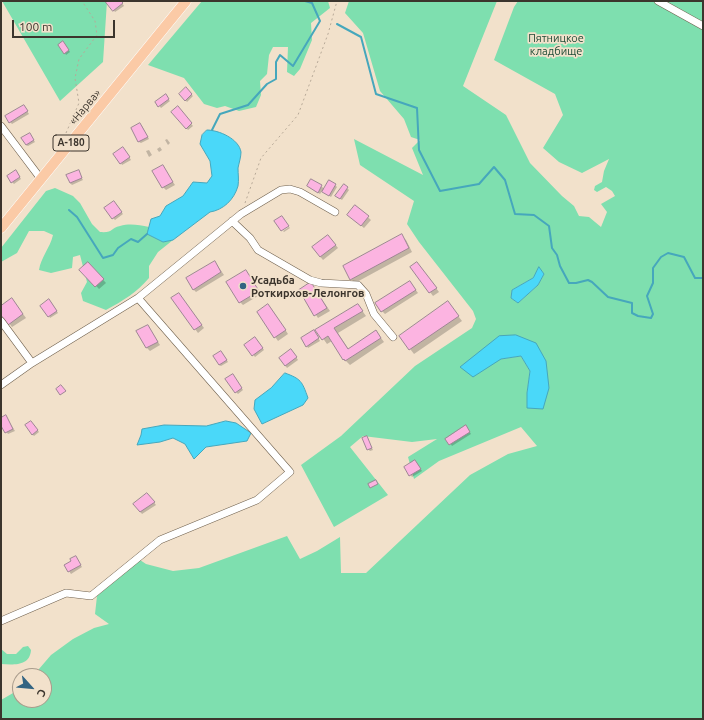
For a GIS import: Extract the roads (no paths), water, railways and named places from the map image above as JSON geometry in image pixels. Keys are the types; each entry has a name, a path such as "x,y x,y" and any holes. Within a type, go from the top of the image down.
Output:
{"highway":[{"name":"«Нарва»","path":"1,228 186,1"}],"street":[{"path":"658,1 703,26"},
{"path":"1,126 41,179"},
{"path":"1,386 32,363 138,298 232,221 270,195 286,188 300,192 335,212"},
{"path":"232,221 250,238 258,250 310,280 321,283 358,285 366,294 374,314 393,337"},
{"path":"1,622 66,593 91,596 160,540 257,500 290,472 138,298"},
{"path":"1,320 32,363"}],"water":[{"path":"207,130 212,130 228,136 237,143 241,152 238,168 238,186 234,196 224,207 210,212 173,240 163,242 147,234 151,219 160,216 166,206 183,196 193,182 207,183 212,176 210,161 200,144 202,135"},
{"path":"539,267 544,274 538,285 518,303 511,298 512,290 533,278"},
{"path":"516,335 536,343 546,361 549,388 543,409 527,408 527,393 530,371 521,356 501,359 473,377 460,367 499,336"},
{"path":"285,373 300,381 308,398 303,405 262,424 254,409 255,400 271,388"},
{"path":"226,421 236,423 251,433 247,441 206,447 194,459 185,444 173,438 160,442 137,445 142,429 164,425 206,426"}],"waterway":[{"path":"212,130 220,114 248,105 267,84 276,79 276,62 280,55 293,66 320,21 312,3 305,1"},
{"path":"337,24 361,37 376,94 417,108 419,150 440,191 479,184 494,167 505,180 515,214 534,215 549,226 552,248 557,255 560,266 569,283 588,280 608,297 632,303 632,313 638,316 651,318 653,314 647,296 653,283 653,268 661,257 668,253 684,257 695,278 703,278"},
{"path":"69,210 77,217 103,258 113,255 118,248 131,239 138,242 147,234"}],"place":[{"name":"Усадьба Роткирхов-Лелонгов","path":"243,286"}],"park label":[{"name":"Пятницкое кладбище","path":"556,44"}]}
